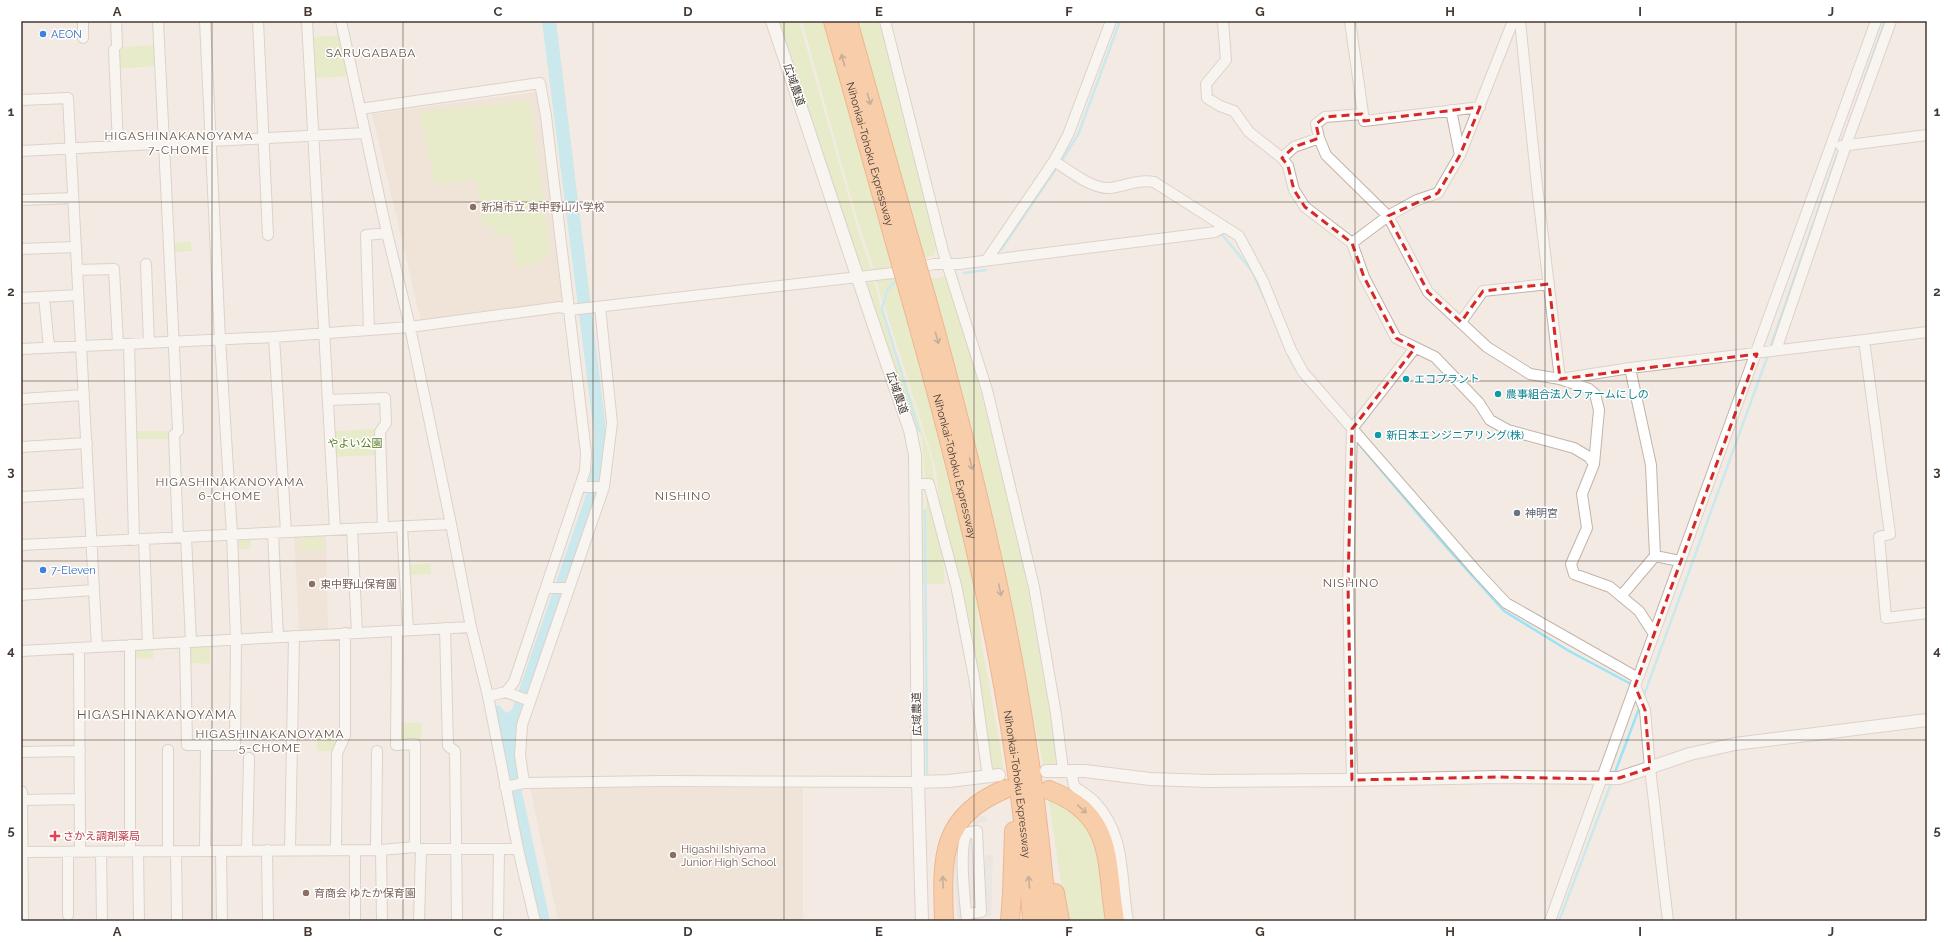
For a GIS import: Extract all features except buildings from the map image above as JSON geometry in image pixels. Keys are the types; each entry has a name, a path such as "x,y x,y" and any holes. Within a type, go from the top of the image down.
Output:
{"highway":[{"name":"Nihonkai-Tohoku Expressway","path":"833,21 899,230 920,302 989,604 1009,719 1027,856 1032,921"},
{"name":"Nihonkai-Tohoku Expressway","path":"848,21 899,230"},
{"name":"Nihonkai-Tohoku Expressway","path":"920,302 951,388 992,553 1007,624 1022,713 1041,854 1047,921"},
{"path":"989,604 994,664 1014,821 1010,921"},
{"path":"1022,713 1060,921"},
{"path":"944,921 942,875 950,837 960,821 973,807 991,794 997,780"},
{"path":"1049,790 1066,797 1080,806 1090,816 1099,831 1105,846 1109,866 1115,921"}],"street":[{"path":"82,21 83,38"},
{"path":"116,21 115,47 118,146"},
{"path":"158,21 175,342 178,431 174,435 188,642 187,745 235,745 236,639 232,534 220,339 205,21"},
{"path":"258,21 268,234"},
{"path":"307,21 335,529"},
{"path":"341,21 387,233 410,327 471,627 488,696 507,786 518,848 535,921"},
{"name":"広域農道","path":"772,21 856,276 910,430 915,455 914,484 918,782 922,921"},
{"path":"886,21 943,251 987,390 1032,579 1067,770 1072,783 1100,809 1116,838 1122,864 1128,921"},
{"path":"986,261 1054,161 1068,135 1111,21"},
{"path":"1223,21 1226,60 1206,84 1207,98 1234,111 1249,132 1282,158 1288,166 1294,190 1305,207 1352,243 1364,277 1396,338 1435,357 1479,403 1490,420 1508,430 1574,448 1589,457 1594,464"},
{"path":"1350,21 1364,121 1480,107"},
{"path":"1352,243 1388,216 1417,200 1438,192 1460,155 1513,21"},
{"path":"1520,21 1560,379"},
{"path":"1550,921 1680,561 1757,354 1876,21"},
{"path":"1776,350 1846,145 1891,21"},
{"path":"360,109 540,83 547,116 572,310 586,453 585,471 549,588 510,694"},
{"path":"21,100 68,98 97,647"},
{"path":"1452,110 1460,155"},
{"path":"1362,114 1325,117 1316,124 1319,138 1326,155 1388,216 1428,292 1487,347 1530,374 1560,379 1589,389 1595,394 1599,410 1594,464 1582,494 1587,528 1571,564 1574,574 1610,587 1622,595 1639,611 1654,634"},
{"path":"21,151 365,133"},
{"path":"1830,149 1846,145 1927,135"},
{"path":"1282,158 1294,147 1319,138"},
{"path":"1054,161 1100,187 1111,188 1143,180 1154,182 1239,236 1263,280 1291,350 1303,372 1478,573 1506,603 1636,682 1645,710 1650,768 1668,921"},
{"path":"21,200 73,198"},
{"path":"21,349 274,337 410,327 560,307 572,310 893,272 934,264 960,264 986,261 1215,232 1224,227"},
{"path":"369,330 366,235 387,233"},
{"path":"21,249 75,247"},
{"path":"146,264 149,343"},
{"path":"77,270 114,268 118,344"},
{"path":"1461,322 1483,291 1549,284"},
{"path":"21,298 78,295"},
{"path":"44,297 49,347"},
{"path":"523,784 520,762 520,736 529,700 567,588 604,487 611,442 612,423 598,307"},
{"path":"1560,379 1630,368 1757,354 1776,350 1927,332"},
{"path":"274,337 286,532"},
{"path":"1864,340 1890,534 1879,537 1886,618 1927,613"},
{"path":"129,344 139,540 148,644"},
{"path":"1352,780 1348,585 1352,429 1415,348"},
{"path":"1622,595 1654,556 1651,466 1630,368"},
{"path":"21,399 84,395"},
{"path":"328,400 385,398 386,423 380,432 383,527"},
{"path":"21,447 87,443"},
{"path":"507,786 523,784 662,781 918,782 997,780 974,677 956,585 930,484 914,484"},
{"path":"586,487 602,487"},
{"path":"21,497 89,493"},
{"path":"21,545 451,524"},
{"path":"402,526 402,631 396,745 415,744 419,921"},
{"path":"352,528 358,633"},
{"path":"273,532 278,637"},
{"path":"1654,556 1680,561"},
{"path":"549,588 567,588"},
{"path":"21,595 94,590"},
{"path":"21,651 471,627"},
{"path":"445,628 448,746 454,751 457,921"},
{"path":"336,850 337,752 345,736 345,634"},
{"path":"290,850 294,636"},
{"path":"130,645 134,851 139,921"},
{"path":"79,648 80,852"},
{"path":"488,696 510,694 529,700"},
{"path":"1046,771 1067,770 1179,780 1352,780 1499,776 1620,778 1690,754 1735,744 1927,720"},
{"path":"205,851 206,745"},
{"path":"168,750 172,851 177,921"},
{"path":"21,752 80,751"},
{"path":"377,751 382,921"},
{"path":"247,850 249,758"},
{"name":"広域農道","path":"914,921 918,782"},
{"path":"21,792 22,921"},
{"path":"21,800 80,799"},
{"path":"977,831 981,912 967,917 962,847 967,833 977,831"},
{"path":"21,852 518,848"},
{"path":"498,921 499,849"},
{"path":"267,850 268,921"},
{"path":"355,850 355,921"},
{"path":"221,851 222,921"},
{"path":"68,852 68,915"},
{"path":"101,852 102,921"}],"highlighted area":[{"path":"1480,107 1460,155 1438,193 1388,216 1428,292 1461,322 1483,291 1549,284 1560,379 1757,354 1635,686 1645,710 1650,768 1619,778 1601,779 1499,777 1352,780 1348,585 1352,429 1415,348 1396,338 1364,277 1352,243 1305,207 1294,190 1288,166 1282,158 1294,147 1319,138 1316,124 1325,117 1362,114 1364,121"}],"shaded area":[{"name":"新潟市立 東中野山小学校","path":"537,92 562,301 421,321 372,114"},
{"name":"東中野山保育園","path":"326,535 328,630 299,631 294,537"},
{"name":"Higashi Ishiyama Junior High School","path":"530,787 803,788 803,921 558,921"},
{"path":"986,816 987,822 974,824 973,817"},
{"path":"972,841 975,900 969,901 966,842"},
{"path":"985,855 993,855 991,916 984,917"},
{"path":"959,860 965,921 958,921 952,861"}],"green space":[{"path":"775,21 799,21 858,230 871,269 862,270 859,267"},
{"path":"802,21 826,21 894,267 874,269 856,216"},
{"path":"857,21 879,21 925,189 923,196 937,244 934,255 924,258 875,93"},
{"path":"339,35 349,76 315,78 313,37"},
{"path":"155,45 156,66 118,69 117,58 123,47"},
{"path":"530,101 550,254 542,255 543,263 516,267 512,235 495,237 494,226 483,227 477,180 435,185 420,112"},
{"path":"191,241 192,251 174,252 174,243"},
{"path":"949,276 1003,474 1024,566 1058,760 1053,767 1043,766 1011,601 988,494 930,279"},
{"path":"897,277 898,280 886,289 882,301 876,281"},
{"path":"874,281 886,327 916,426 920,444 923,482 921,481 866,284"},
{"path":"896,283 898,283 924,375 973,576 981,640 1002,757 1003,770 996,772 990,768 942,519 935,466 884,304 888,291"},
{"path":"884,313 932,461 937,501 925,481 922,439"},
{"name":"やよい公園","path":"375,429 376,455 336,457 335,431"},
{"path":"135,431 174,431 168,439 136,439"},
{"path":"923,487 925,584 921,584 920,488"},
{"path":"926,488 941,540 945,584 927,584"},
{"path":"323,537 324,550 301,551 301,538"},
{"path":"238,540 251,540 251,549 236,549 236,542"},
{"path":"430,563 431,574 407,575 407,565"},
{"path":"210,645 210,664 190,663 191,649 193,646"},
{"path":"154,648 153,659 133,658 135,649"},
{"path":"400,723 422,723 421,740 400,738"},
{"path":"317,737 341,737 333,751 317,751"},
{"path":"1048,798 1062,802 1091,829 1102,860 1107,921 1067,921"}],"water":[{"path":"542,21 556,21 605,421 605,443 598,492 520,718 521,787 550,921 539,921 494,706 499,705 506,713 512,710 587,492 593,461 594,433"}],"waterway":[{"path":"1061,162 1078,135 1120,21"},
{"path":"1864,80 1885,21"},
{"path":"1770,348 1837,155"},
{"path":"1001,250 1058,166"},
{"path":"1097,191 1104,193 1110,192"},
{"path":"1220,232 1252,271 1267,304"},
{"path":"964,273 986,270"},
{"path":"896,281 887,290 882,309 919,431"},
{"path":"1287,353 1296,370"},
{"path":"1643,698 1768,355"},
{"path":"1358,443 1441,541 1504,611 1569,651 1631,684"},
{"path":"925,510 927,773"},
{"path":"1614,775 1640,706"},
{"path":"1559,921 1612,781"}],"place":[{"name":"AEON","path":"43,34"},
{"name":"新潟市立 東中野山小学校","path":"473,207"},
{"name":"エコプラント","path":"1406,379"},
{"name":"農事組合法人ファームにしの","path":"1498,394"},
{"name":"新日本エンジニアリング(株)","path":"1378,435"},
{"name":"神明宮","path":"1517,513"},
{"name":"7-Eleven","path":"43,570"},
{"name":"東中野山保育園","path":"312,584"},
{"name":"さかえ調剤薬局","path":"55,836"},
{"name":"Higashi Ishiyama Junior High School","path":"673,855"},
{"name":"育商会 ゆたか保育園","path":"306,893"}],"district":[{"name":"SARUGABABA","path":"371,53"},
{"name":"HIGASHINAKANOYAMA 7-CHOME","path":"179,143"},
{"name":"HIGASHINAKANOYAMA 6-CHOME","path":"230,489"},
{"name":"NISHINO","path":"683,496"},
{"name":"NISHINO","path":"1351,583"},
{"name":"HIGASHINAKANOYAMA","path":"157,714"},
{"name":"HIGASHINAKANOYAMA 5-CHOME","path":"270,741"}]}
